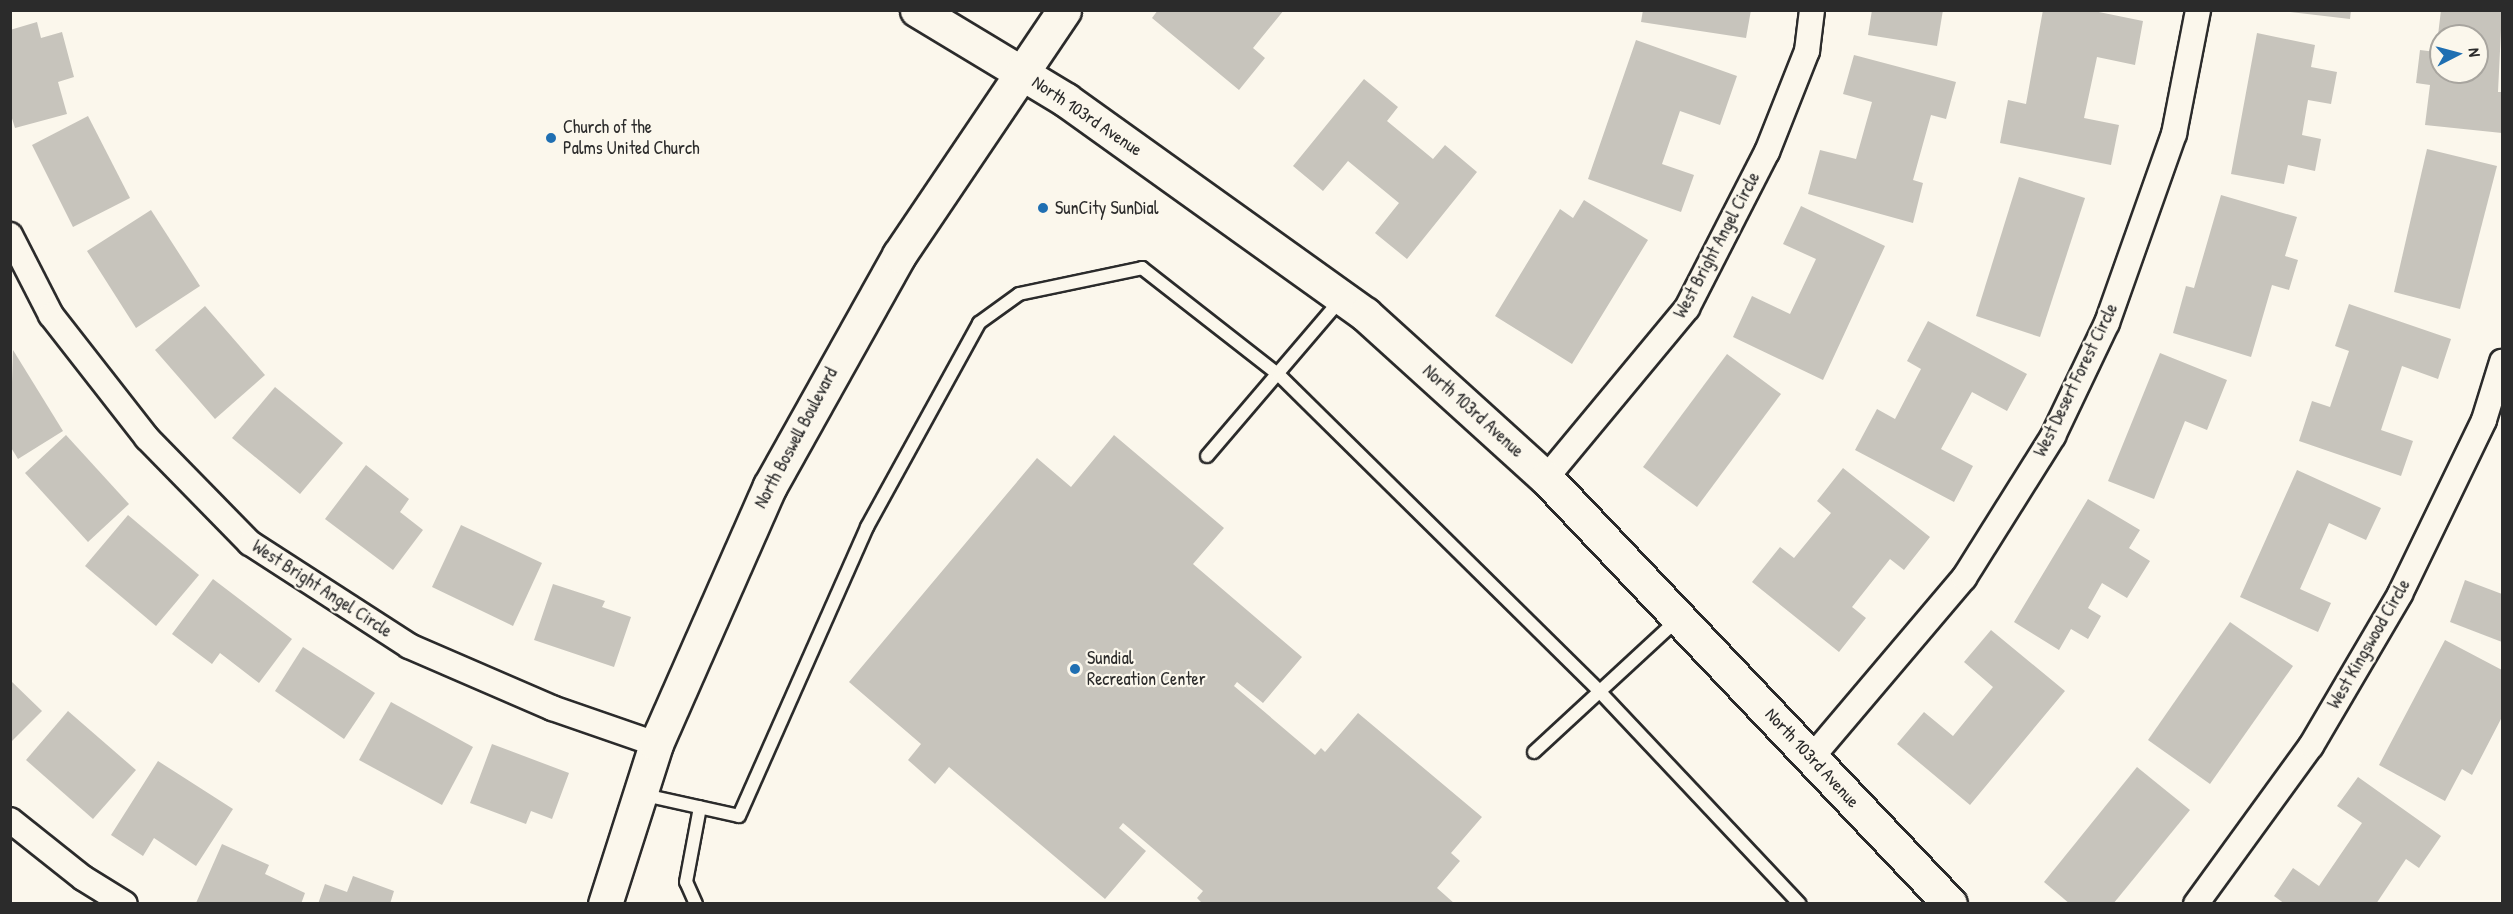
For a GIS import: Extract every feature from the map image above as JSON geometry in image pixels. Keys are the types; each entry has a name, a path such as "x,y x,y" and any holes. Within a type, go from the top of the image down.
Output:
{"street":[{"name":"North 103rd Avenue","path":"917,10 1022,72 1343,297 1546,478 1950,903"},
{"name":"North Boswell Boulevard","path":"605,903 656,744 751,523 822,388 899,255 1064,10"},
{"name":"West Bright Angel Circle","path":"1546,478 1687,308 1767,152 1807,51 1812,10"},
{"name":"West Desert Forest Circle","path":"1812,757 1964,578 2053,436 2107,323 2175,134 2198,10"},
{"name":"West Bright Angel Circle","path":"10,236 51,315 147,438 250,543 409,646 552,708 656,744"},
{"name":"West Kingswood Circle","path":"2196,903 2311,746 2400,594 2484,420 2502,362"},
{"path":"10,820 83,878 125,903"}],"lane":[{"path":"639,794 739,816 867,527 979,323 1019,294 1142,268 1279,375 1600,692 1800,903"},
{"path":"1207,456 1279,375 1343,297"},
{"path":"1534,752 1679,618"},
{"path":"696,903 686,882 700,807"}],"building":[{"path":"1158,10 1284,10 1253,48 1265,58 1239,90 1152,18"},
{"path":"1643,10 1751,10 1746,38 1641,22"},
{"path":"1872,10 1943,10 1937,46 1868,35"},
{"path":"2043,10 2089,10 2143,21 2135,65 2097,57 2084,118 2119,125 2111,165 2000,143 2008,100 2026,104"},
{"path":"2273,10 2351,10 2350,19"},
{"path":"2441,10 2502,10 2498,92 2502,92 2502,133 2425,125 2430,85 2416,83 2420,50 2429,51 2429,84 2489,84 2489,24 2439,24"},
{"path":"37,22 41,38 62,32 74,77 58,82 67,114 15,128 10,112 10,30"},
{"path":"2257,33 2315,45 2311,67 2337,72 2331,104 2308,100 2302,135 2321,139 2315,171 2288,165 2284,184 2231,174"},
{"path":"1636,40 1737,76 1720,125 1680,111 1662,164 1694,175 1681,212 1588,179"},
{"path":"1854,55 1956,82 1946,119 1931,115 1913,180 1923,183 1913,223 1808,194 1820,150 1856,159 1872,102 1843,94"},
{"path":"1364,79 1398,107 1387,121 1433,159 1445,145 1477,172 1407,259 1375,233 1399,203 1348,161 1323,191 1293,166"},
{"path":"88,116 130,198 73,227 32,145"},
{"path":"2427,149 2497,166 2460,309 2394,292"},
{"path":"2019,177 2085,198 2040,337 1976,316"},
{"path":"2221,195 2297,217 2285,256 2298,260 2289,290 2272,285 2251,357 2173,333 2186,286 2194,288"},
{"path":"1584,200 1648,240 1572,364 1495,316 1560,209 1573,218"},
{"path":"1801,206 1885,246 1823,380 1733,337 1752,296 1790,314 1816,259 1783,244"},
{"path":"151,210 200,286 136,328 87,251"},
{"path":"2349,304 2451,339 2438,379 2402,366 2381,430 2413,441 2401,476 2299,441 2312,401 2330,407 2349,351 2335,346"},
{"path":"205,306 265,375 215,419 155,350"},
{"path":"1928,321 2027,374 2007,411 1972,392 1941,449 1973,466 1954,502 1855,450 1877,409 1895,419 1921,369 1907,361"},
{"path":"13,350 63,431 18,459 10,446"},
{"path":"2160,353 2227,380 2207,430 2185,421 2154,499 2108,481"},
{"path":"1727,354 1781,394 1697,507 1643,467"},
{"path":"275,387 343,443 300,494 232,438"},
{"path":"66,435 129,504 88,542 25,473"},
{"name":"Sundial Recreation Center","path":"1114,435 1224,528 1193,564 1302,657 1263,703 1237,682 1234,686 1315,755 1321,748 1325,752 1358,713 1482,817 1451,853 1460,861 1437,888 1455,904 1203,904 1197,898 1203,891 1123,823 1119,828 1146,851 1105,899 949,767 935,784 908,760 921,744 849,682 1037,458 1071,487"},
{"path":"366,465 409,499 400,512 423,530 393,570 325,519"},
{"path":"1843,468 1930,537 1904,570 1890,559 1852,607 1866,618 1839,652 1752,582 1780,547 1794,558 1831,513 1817,501"},
{"path":"2297,470 2381,508 2366,540 2329,523 2300,589 2331,603 2318,632 2240,597"},
{"path":"2088,499 2140,530 2129,548 2150,561 2127,598 2102,583 2088,608 2101,616 2088,639 2071,629 2059,650 2014,622"},
{"path":"128,515 199,575 156,626 85,566"},
{"path":"461,525 542,563 513,626 432,587"},
{"path":"213,579 292,639 259,683 220,653 212,664 172,634"},
{"path":"2465,580 2502,594 2502,642 2450,622"},
{"path":"553,584 605,601 602,607 631,617 614,667 534,640"},
{"path":"2230,622 2293,666 2210,784 2148,740"},
{"path":"1991,630 2065,691 1970,805 1897,744 1924,712 1953,736 1993,687 1964,662"},
{"path":"2445,640 2502,670 2502,717 2472,775 2462,769 2445,801 2379,765"},
{"path":"303,647 375,693 344,739 275,691"},
{"path":"10,680 42,711 10,743"},
{"path":"391,702 473,747 442,805 359,760"},
{"path":"68,711 136,770 93,819 26,760"},
{"path":"492,744 569,773 552,819 531,811 526,824 470,803"},
{"path":"158,761 233,809 196,866 154,838 143,856 111,835"},
{"path":"2137,767 2190,810 2113,904 2070,904 2044,882"},
{"path":"2358,777 2441,836 2419,868 2406,859 2376,904 2285,904 2274,896 2293,868 2319,886 2362,823 2337,806"},
{"path":"222,844 269,865 265,874 305,893 301,904 196,903"},
{"path":"353,876 394,891 390,904 318,904 325,884 347,892"}],"place":[{"name":"Church of the Palms United Church","path":"551,138"},
{"name":"SunCity SunDial","path":"1043,208"},
{"name":"Sundial Recreation Center","path":"1075,669"}]}
